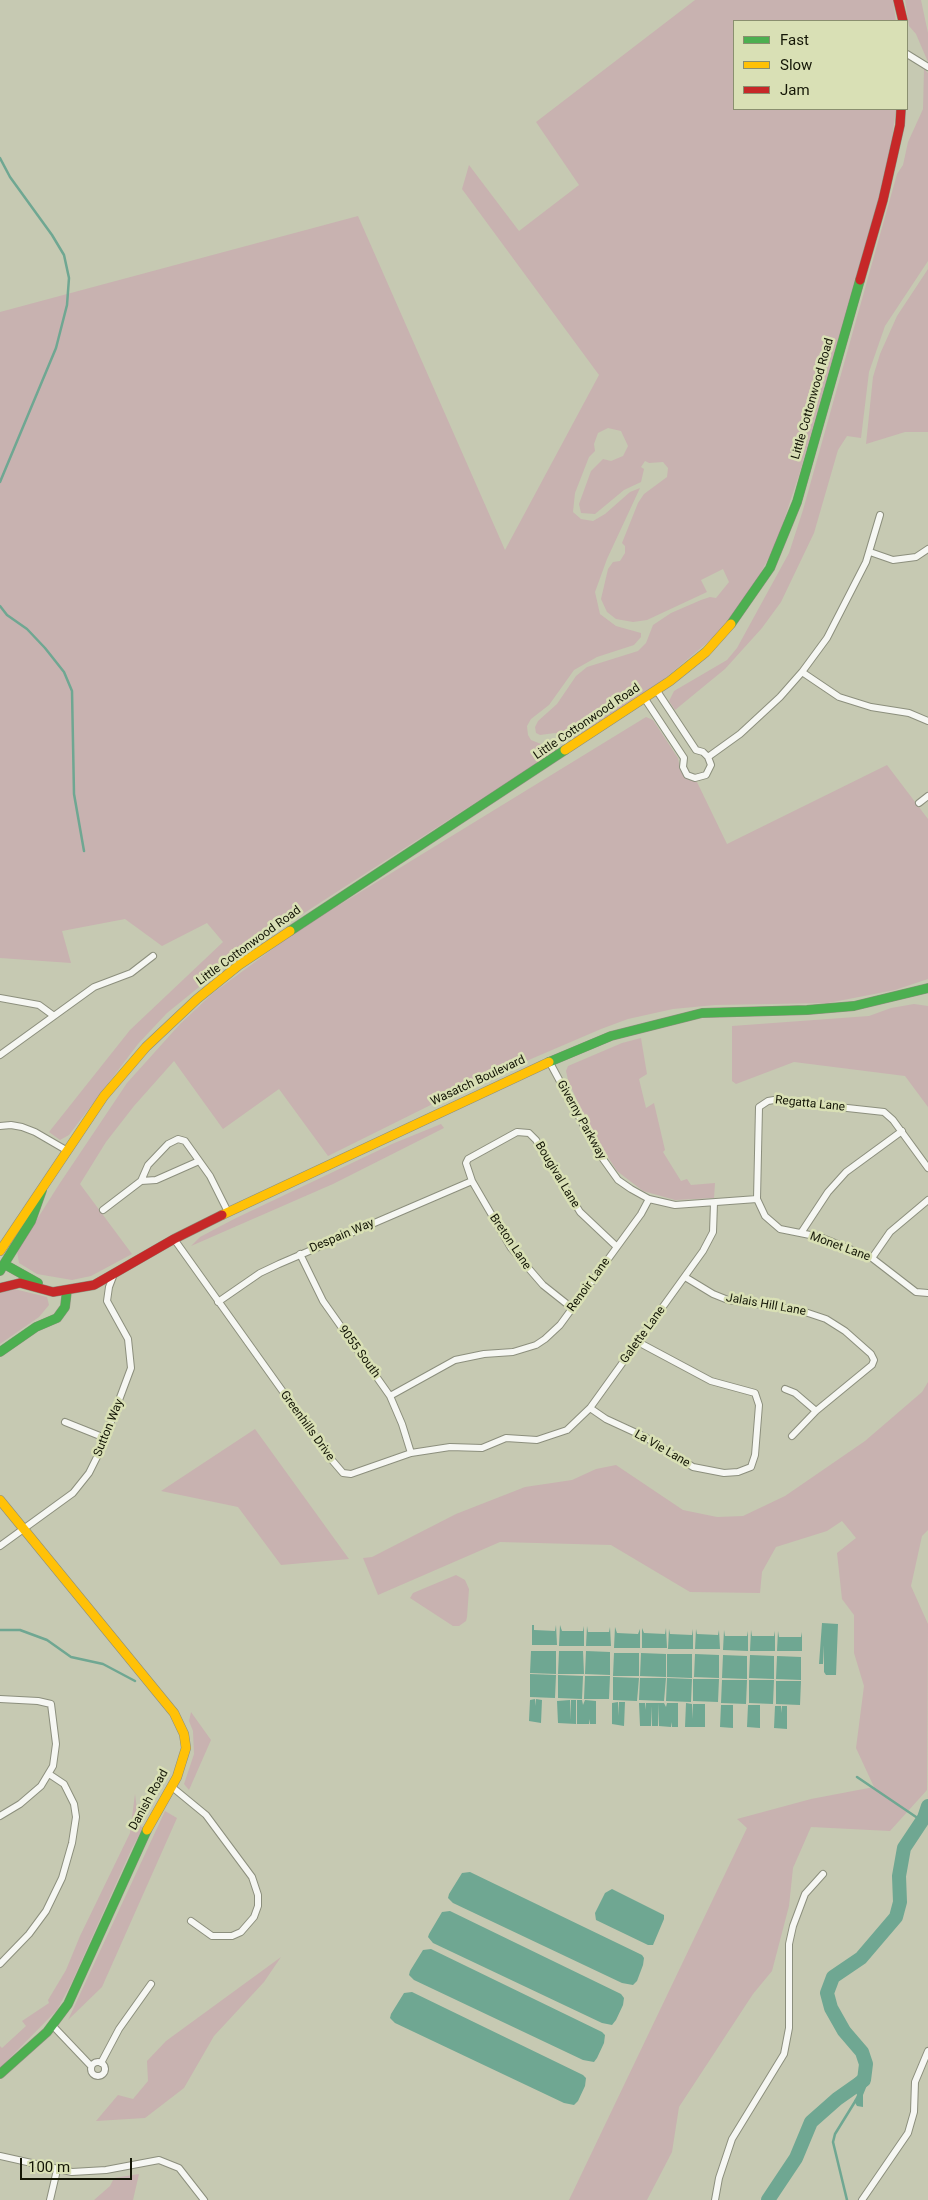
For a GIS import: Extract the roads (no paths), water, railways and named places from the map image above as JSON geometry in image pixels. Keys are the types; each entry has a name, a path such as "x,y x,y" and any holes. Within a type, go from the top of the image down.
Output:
{"main road":[{"path":"898,0 903,20"},
{"name":"Little Cottonwood Road","path":"0,1250 104,1096 131,1064 179,1015 223,978 294,928 657,691 696,661 730,627 760,586 782,543 797,502 884,200 900,125 901,110"},
{"name":"Wasatch Boulevard","path":"0,1288 20,1283 49,1292 94,1285 174,1239 228,1212 549,1061 612,1036 687,1016 720,1012 807,1010 854,1006 898,998 928,988"},
{"name":"Little Cottonwood Road","path":"2,1267 31,1221 43,1188"},
{"name":"Wasatch Boulevard","path":"2,1267 30,1280 67,1290"},
{"path":"0,1352 41,1324 57,1318 65,1307 67,1290"},
{"name":"Danish Road","path":"0,1500 140,1669 179,1720 186,1748 172,1788 148,1827 74,1992 53,2026 0,2074"}],"street":[{"path":"908,55 928,67"},
{"path":"708,757 761,716 802,672 841,615 870,552 880,515"},
{"path":"870,552 893,560 916,557 928,549"},
{"path":"802,672 838,697 871,707 909,713 928,721"},
{"path":"645,699 684,758 683,767 687,774 698,778 706,775 711,765 708,757 703,752 696,750 657,691"},
{"path":"919,803 928,796"},
{"path":"0,1054 94,987 131,973 152,956"},
{"path":"0,998 39,1005 54,1016"},
{"name":"Giverny Parkway","path":"549,1061 585,1131 608,1168 631,1190 649,1199 675,1205 757,1199"},
{"name":"Regatta Lane","path":"757,1199 758,1112 759,1107 768,1101 884,1112 902,1131 928,1168"},
{"path":"0,1126 22,1127 35,1132 66,1150"},
{"path":"801,1233 828,1192 846,1172 902,1131"},
{"name":"Bougival Lane","path":"466,1162 475,1153 518,1132 529,1133 536,1140 580,1212 592,1226 616,1246"},
{"path":"142,1181 148,1165 168,1144 178,1139 185,1142 213,1181 228,1212"},
{"path":"103,1210 142,1181 156,1180 199,1161"},
{"name":"Breton Lane","path":"466,1162 472,1181 511,1248 527,1270 572,1308"},
{"name":"Despain Way","path":"218,1302 260,1273 300,1254 472,1181"},
{"name":"Renoir Lane","path":"390,1396 455,1360 484,1354 513,1352 536,1345 546,1339 560,1325 641,1214 649,1199"},
{"name":"Monet Lane","path":"757,1199 765,1216 780,1229 828,1240 872,1258 916,1292 928,1293"},
{"path":"872,1258 890,1232 928,1200"},
{"name":"Galette Lane","path":"537,1440 568,1430 590,1408 709,1241 714,1224 714,1203"},
{"name":"Greenhills Drive","path":"174,1239 343,1474 356,1472 411,1453 450,1447 482,1448 506,1438 537,1440"},
{"name":"9055 South","path":"300,1254 326,1307 390,1396 402,1424 411,1453"},
{"name":"Sutton Way","path":"0,1546 67,1498 79,1487 94,1465 129,1376 131,1362 128,1339 110,1307 107,1295 114,1274"},
{"name":"Jalais Hill Lane","path":"685,1277 713,1294 728,1300 781,1306 812,1314 845,1331 864,1346 874,1360 872,1365 816,1412 792,1436"},
{"name":"La Vie Lane","path":"590,1408 606,1419 644,1437 694,1467 724,1473 738,1472 752,1467 754,1463 759,1405 755,1393 711,1381 638,1342"},
{"path":"784,1389 805,1400 816,1412"},
{"path":"65,1422 105,1438"},
{"path":"0,1699 38,1701 51,1704 56,1744 50,1774 31,1795 0,1816"},
{"path":"0,1964 29,1934 46,1911 62,1878 72,1843 76,1817 74,1804 64,1784 50,1774"},
{"path":"172,1788 206,1815 252,1877 258,1894 258,1906 254,1917 241,1932 232,1936 212,1936 190,1922"},
{"path":"715,2200 719,2178 732,2139 784,2054 789,2028 789,1944 793,1926 805,1894 824,1874"},
{"path":"101,2063 119,2029 150,1984"},
{"path":"53,2026 91,2066 92,2073 100,2076 105,2071 101,2063"},
{"path":"862,2200 908,2133 914,2112 915,2082 928,2051"},
{"path":"91,2066 96,2062 101,2063"},
{"path":"0,2156 57,2170 92,2172 159,2160 179,2168 204,2200"},
{"path":"50,2200 57,2170"}],"waterway":[{"path":"0,158 10,177 52,235 64,255 69,278 67,305 56,348 0,482"},
{"path":"0,606 7,615 27,629 45,648 64,672 72,691 74,794 84,851"},
{"path":"0,1630 20,1630 47,1640 71,1657 103,1664 135,1681"},
{"path":"857,1777 922,1821"},
{"path":"768,2200 796,2158 811,2122 837,2099 864,2080 866,2064 862,2052 844,2031 831,2008 827,1993 833,1977 861,1958 896,1917 900,1902 899,1876 904,1848 924,1818 928,1806"},
{"path":"847,2200 833,2142 835,2134 856,2100"}]}
